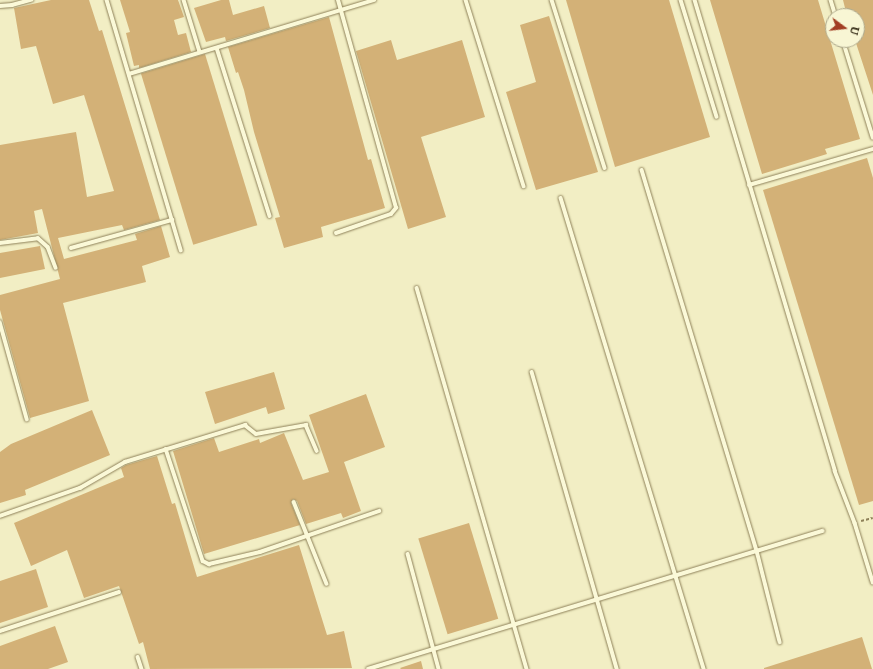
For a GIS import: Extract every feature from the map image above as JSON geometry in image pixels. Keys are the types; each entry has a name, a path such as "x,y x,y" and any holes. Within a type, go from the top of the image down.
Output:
{"lane":[{"path":"0,6 12,6 32,0"},
{"path":"107,0 181,250"},
{"path":"184,0 200,52"},
{"path":"336,233 391,214 396,208 338,0"},
{"path":"129,74 374,0"},
{"path":"466,0 524,186"},
{"path":"552,0 605,168"},
{"path":"681,0 717,117"},
{"path":"695,0 835,471 855,523 873,582"},
{"path":"217,48 270,216"},
{"path":"845,48 873,137"},
{"path":"749,185 873,149"},
{"path":"642,170 757,551 780,642"},
{"path":"561,198 704,669"},
{"path":"71,248 172,220"},
{"path":"0,243 38,238 48,247 56,268"},
{"path":"417,288 513,625 527,669"},
{"path":"0,322 27,420"},
{"path":"532,372 617,669"},
{"path":"0,516 80,488 125,462 245,425 256,434 306,425 317,451"},
{"path":"166,449 203,561 209,564 260,552 379,511"},
{"path":"294,502 327,584"},
{"path":"368,669 823,531"},
{"path":"408,554 432,649 439,669"},
{"path":"0,631 119,592"},
{"path":"138,656 142,669"}],"path":[{"path":"855,523 873,518"}],"building":[{"path":"51,0 89,0 99,31 102,30 160,220 124,230 122,225 58,238 64,259 137,240 135,234 161,226 170,257 142,266 146,282 63,303 89,401 30,418 0,310 0,295 60,279 42,209 34,211 38,233 0,240 0,145 76,132 87,197 114,191 84,95 53,104 36,46 21,49 14,8"},
{"path":"120,0 178,0 184,17 174,20 178,35 186,33 191,52 139,68 139,65 134,66 126,33 130,32"},
{"path":"221,0 229,0 233,15 264,6 270,28 226,41 225,37 206,42 194,8"},
{"path":"566,0 669,0 710,137 615,167"},
{"path":"710,0 818,0 825,23 825,48 833,48 860,139 825,149 827,154 762,174"},
{"path":"843,0 873,0 873,95 858,48 865,48 865,8 845,8"},
{"path":"549,16 598,172 536,190 506,92 536,82 520,25"},
{"path":"329,17 368,160 371,159 385,208 321,227 323,237 284,248 275,218 280,217 254,132 244,90 238,72 236,73 228,47"},
{"path":"391,40 397,60 462,40 485,117 421,137 446,217 408,229 356,51"},
{"path":"205,54 257,225 193,245 141,74"},
{"path":"867,158 873,178 873,501 859,505 763,190"},
{"path":"40,246 45,269 0,278 0,253"},
{"path":"274,372 285,409 268,414 266,407 215,424 205,392"},
{"path":"366,394 385,447 344,462 361,511 343,518 341,513 306,524 297,501 293,499 291,503 300,525 204,554 173,451 214,438 219,452 259,439 260,443 284,433 303,480 329,472 309,415"},
{"path":"92,410 110,455 25,490 26,495 0,503 0,452 11,444"},
{"path":"157,456 172,504 175,503 197,577 299,545 327,635 344,631 352,668 150,669 143,642 139,644 119,586 84,598 67,550 31,566 14,523 124,477 121,468 126,465"},
{"path":"469,523 498,619 448,634 418,538"},
{"path":"36,569 48,607 0,623 0,581"},
{"path":"55,626 68,662 48,669 0,669 0,646"},
{"path":"862,637 872,669 764,669 764,668"},
{"path":"421,661 423,669 400,668"}]}
